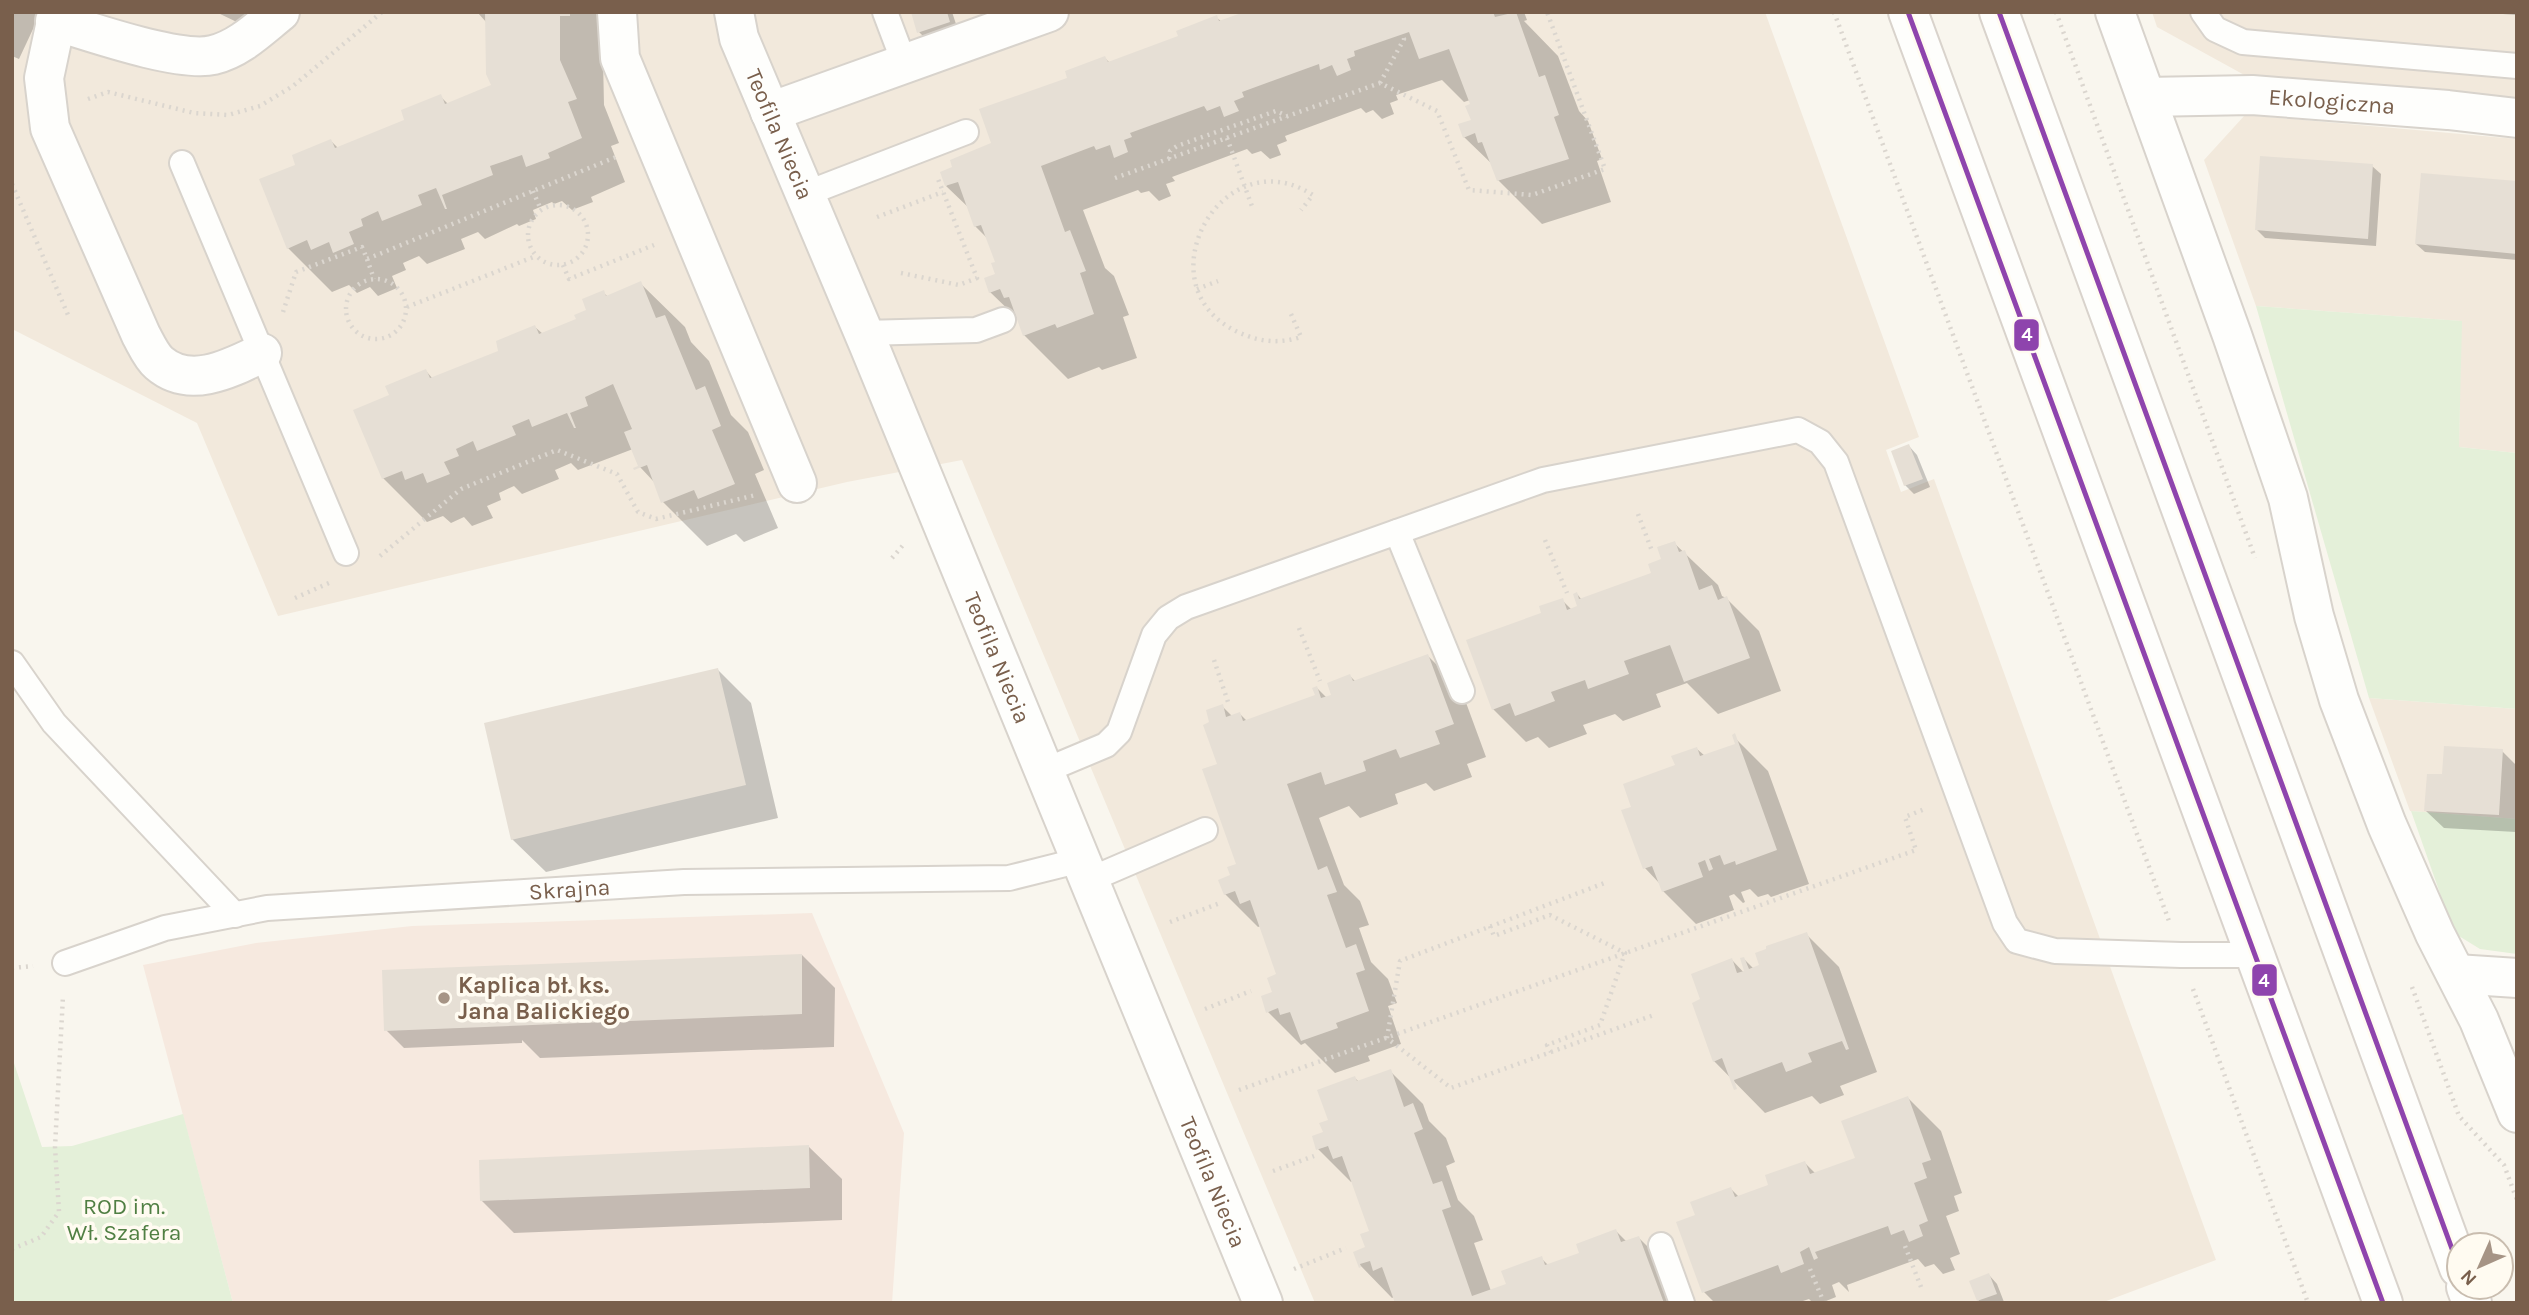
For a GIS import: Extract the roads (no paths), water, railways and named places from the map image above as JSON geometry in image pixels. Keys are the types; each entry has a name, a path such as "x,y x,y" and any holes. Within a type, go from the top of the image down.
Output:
{"street":[{"path":"262,353 230,369 198,377 175,374 157,362 141,335 50,128 44,78 57,17 179,55 212,56 240,44 281,12"},
{"path":"617,12 621,58 797,483"},
{"name":"Teofila Niecia","path":"734,12 739,38 864,333 1263,1303"},
{"path":"771,112 1049,12"},
{"path":"1908,12 2383,1303"},
{"path":"1999,12 2445,1231"},
{"path":"2115,12 2288,498 2314,616 2339,700 2387,825 2435,934 2479,1020 2517,1113"},
{"name":"Ekologiczna","path":"2146,97 2252,95 2517,118"},
{"path":"2456,974 2517,978"}],"lane":[{"path":"885,12 905,65"},
{"path":"2203,12 2215,29 2242,42 2517,66"},
{"path":"805,194 966,132"},
{"path":"182,163 346,553"},
{"path":"864,333 976,330 1003,320"},
{"path":"1044,771 1106,745 1119,732 1154,635 1167,618 1186,607 1543,480 1798,430 1821,442 1836,462 2005,923 2017,941 2055,951 2255,955"},
{"path":"1396,532 1462,691"},
{"path":"12,663 54,723 235,915"},
{"name":"Skrajna","path":"65,963 165,929 267,908 684,882 1009,878 1085,870 1205,830"},
{"path":"1661,1245 1682,1303"}],"place":[{"name":"Kaplica bł. ks. Jana Balickiego","path":"444,998"}],"park label":[{"name":"ROD im. Wł. Szafera","path":"124,1219"}]}
